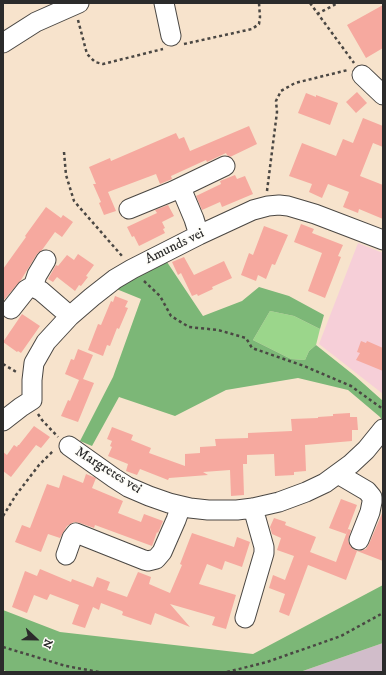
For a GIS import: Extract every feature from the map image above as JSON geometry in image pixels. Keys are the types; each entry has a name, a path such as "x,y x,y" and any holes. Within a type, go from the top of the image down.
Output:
{"street":[{"path":"3,43 36,22 79,3"},
{"path":"164,3 172,36"},
{"path":"362,75 383,95"},
{"path":"129,209 180,188 225,166"},
{"path":"180,188 194,219 199,235"},
{"name":"Amunds vei","path":"32,400 31,385 34,363 46,342 70,316 92,297 132,268 253,210 268,206 288,206 315,214 383,240"},
{"path":"33,287 37,275 46,260"},
{"path":"12,309 26,290 33,287 42,291 70,316"},
{"path":"3,421 32,400"},
{"name":"Margretes vei","path":"66,444 128,486 149,496 181,506 217,510 254,508 279,502 306,492 338,474 366,450 383,429"},
{"path":"338,474 367,491 378,504 359,540"},
{"path":"66,555 72,538 76,533 144,560 148,561 156,559 162,552 181,506"},
{"path":"245,618 264,553 254,508"}],"path":[{"path":"310,3 362,75"},
{"path":"317,14 338,3"},
{"path":"268,206 267,190 277,112 276,101 281,91 295,84 346,70 362,75"},
{"path":"64,152 66,175 74,201 132,268 160,296 171,316 189,327 218,330 246,338 252,348 304,366 351,386 383,409"},
{"path":"3,516 16,495 39,465 66,444 42,420 32,400"},
{"path":"227,672 267,662 341,636 383,614"},
{"path":"3,647 66,666 99,672"}],"shaded area":[{"path":"358,243 383,253 383,394 319,344"},
{"path":"383,643 383,672 300,672"}],"green space":[{"path":"165,259 203,316 242,301 259,287 289,296 324,315 320,329 294,316 270,311 253,340 291,359 305,360 309,351 316,345 355,376 383,401 383,421 348,390 298,378 226,390 175,416 119,397 92,446 80,441 113,377 141,299 114,288"},
{"path":"270,311 294,316 320,329 316,345 309,351 305,360 291,359 253,340"},
{"path":"383,585 383,643 300,672 9,672 3,670 3,610 60,632 253,654"}],"building":[{"path":"383,5 383,48 366,58 347,25"},
{"path":"357,92 367,103 356,113 346,102"},
{"path":"306,93 338,103 330,125 298,113"},
{"path":"363,118 383,126 383,147 373,143 360,176 383,185 383,219 359,209 358,213 343,207 349,192 328,184 322,198 309,192 312,184 289,176 302,143 336,156 343,139 353,143"},
{"path":"249,126 257,144 230,157 226,153 207,162 206,160 171,176 172,179 160,184 156,174 108,192 116,211 104,215 99,203 101,202 93,184 96,184 89,167 110,158 111,161 176,133 179,139 184,137 190,151"},
{"path":"235,175 237,179 245,176 253,194 222,207 220,202 202,210 196,196 221,184 220,181"},
{"path":"168,205 174,216 162,222 165,228 163,229 165,233 139,246 127,227 157,213 155,210"},
{"path":"46,207 61,218 63,215 73,222 62,237 55,232 42,250 37,254 21,280 3,301 3,269"},
{"path":"301,224 314,229 312,233 343,245 338,256 341,257 325,298 308,291 322,253 294,242"},
{"path":"264,226 288,235 275,265 272,264 266,279 258,275 256,281 241,275 249,253 253,255"},
{"path":"78,254 94,265 86,276 88,277 75,291 57,277 53,282 48,279 56,265 58,266 67,255 74,260"},
{"path":"184,257 194,275 224,261 232,278 212,287 213,289 198,296 197,294 192,296 181,273 178,275 172,262"},
{"path":"115,296 128,301 125,307 128,308 119,329 117,328 110,346 107,345 103,356 88,350 98,324 101,325 111,301 113,302"},
{"path":"22,314 40,326 21,353 18,351 17,352 3,342"},
{"path":"361,341 366,343 367,341 383,348 383,371 356,360 360,353 357,352"},
{"path":"78,349 93,355 83,379 94,383 78,422 61,416 68,400 70,401 79,380 65,374 71,359 74,360"},
{"path":"350,413 350,417 357,417 358,430 352,430 352,441 305,445 306,471 294,472 294,475 275,476 274,454 247,455 247,464 243,464 244,495 231,496 230,470 203,472 208,475 169,478 168,480 140,469 137,475 126,471 128,464 108,456 112,447 110,446 112,441 107,439 112,427 133,435 131,440 151,448 149,453 185,466 185,454 200,453 200,447 216,446 215,439 248,438 248,433 292,431 291,419 318,418 333,416 333,414"},
{"path":"34,426 50,437 41,448 36,445 11,477 3,471 3,452 7,455 14,445 17,447"},
{"path":"86,474 96,478 92,488 123,501 118,513 141,522 144,514 163,521 152,546 95,525 94,528 74,522 67,526 60,538 48,534 41,552 15,542 22,525 30,528 47,484 59,488 63,475 83,483"},
{"path":"341,499 357,505 346,534 329,528"},
{"path":"383,511 383,561 357,551 346,580 308,565 289,616 279,612 285,594 269,588 273,575 285,580 294,556 277,550 281,538 272,534 270,527 274,518 286,522 285,525 316,537 310,552 336,562 348,529 351,530 348,541 351,547 360,551 366,549"},
{"path":"192,533 234,547 237,537 250,542 242,567 225,561 222,570 207,564 199,584 236,595 226,629 212,625 215,617 170,604 190,627 155,613 151,625 122,615 122,611 101,603 99,610 93,607 85,628 72,624 79,605 50,594 47,600 34,595 27,613 12,607 25,571 37,576 40,569 71,582 72,579 93,587 97,577 110,582 107,590 127,597 138,572 151,577 149,584 170,593 182,565 180,564"}]}
